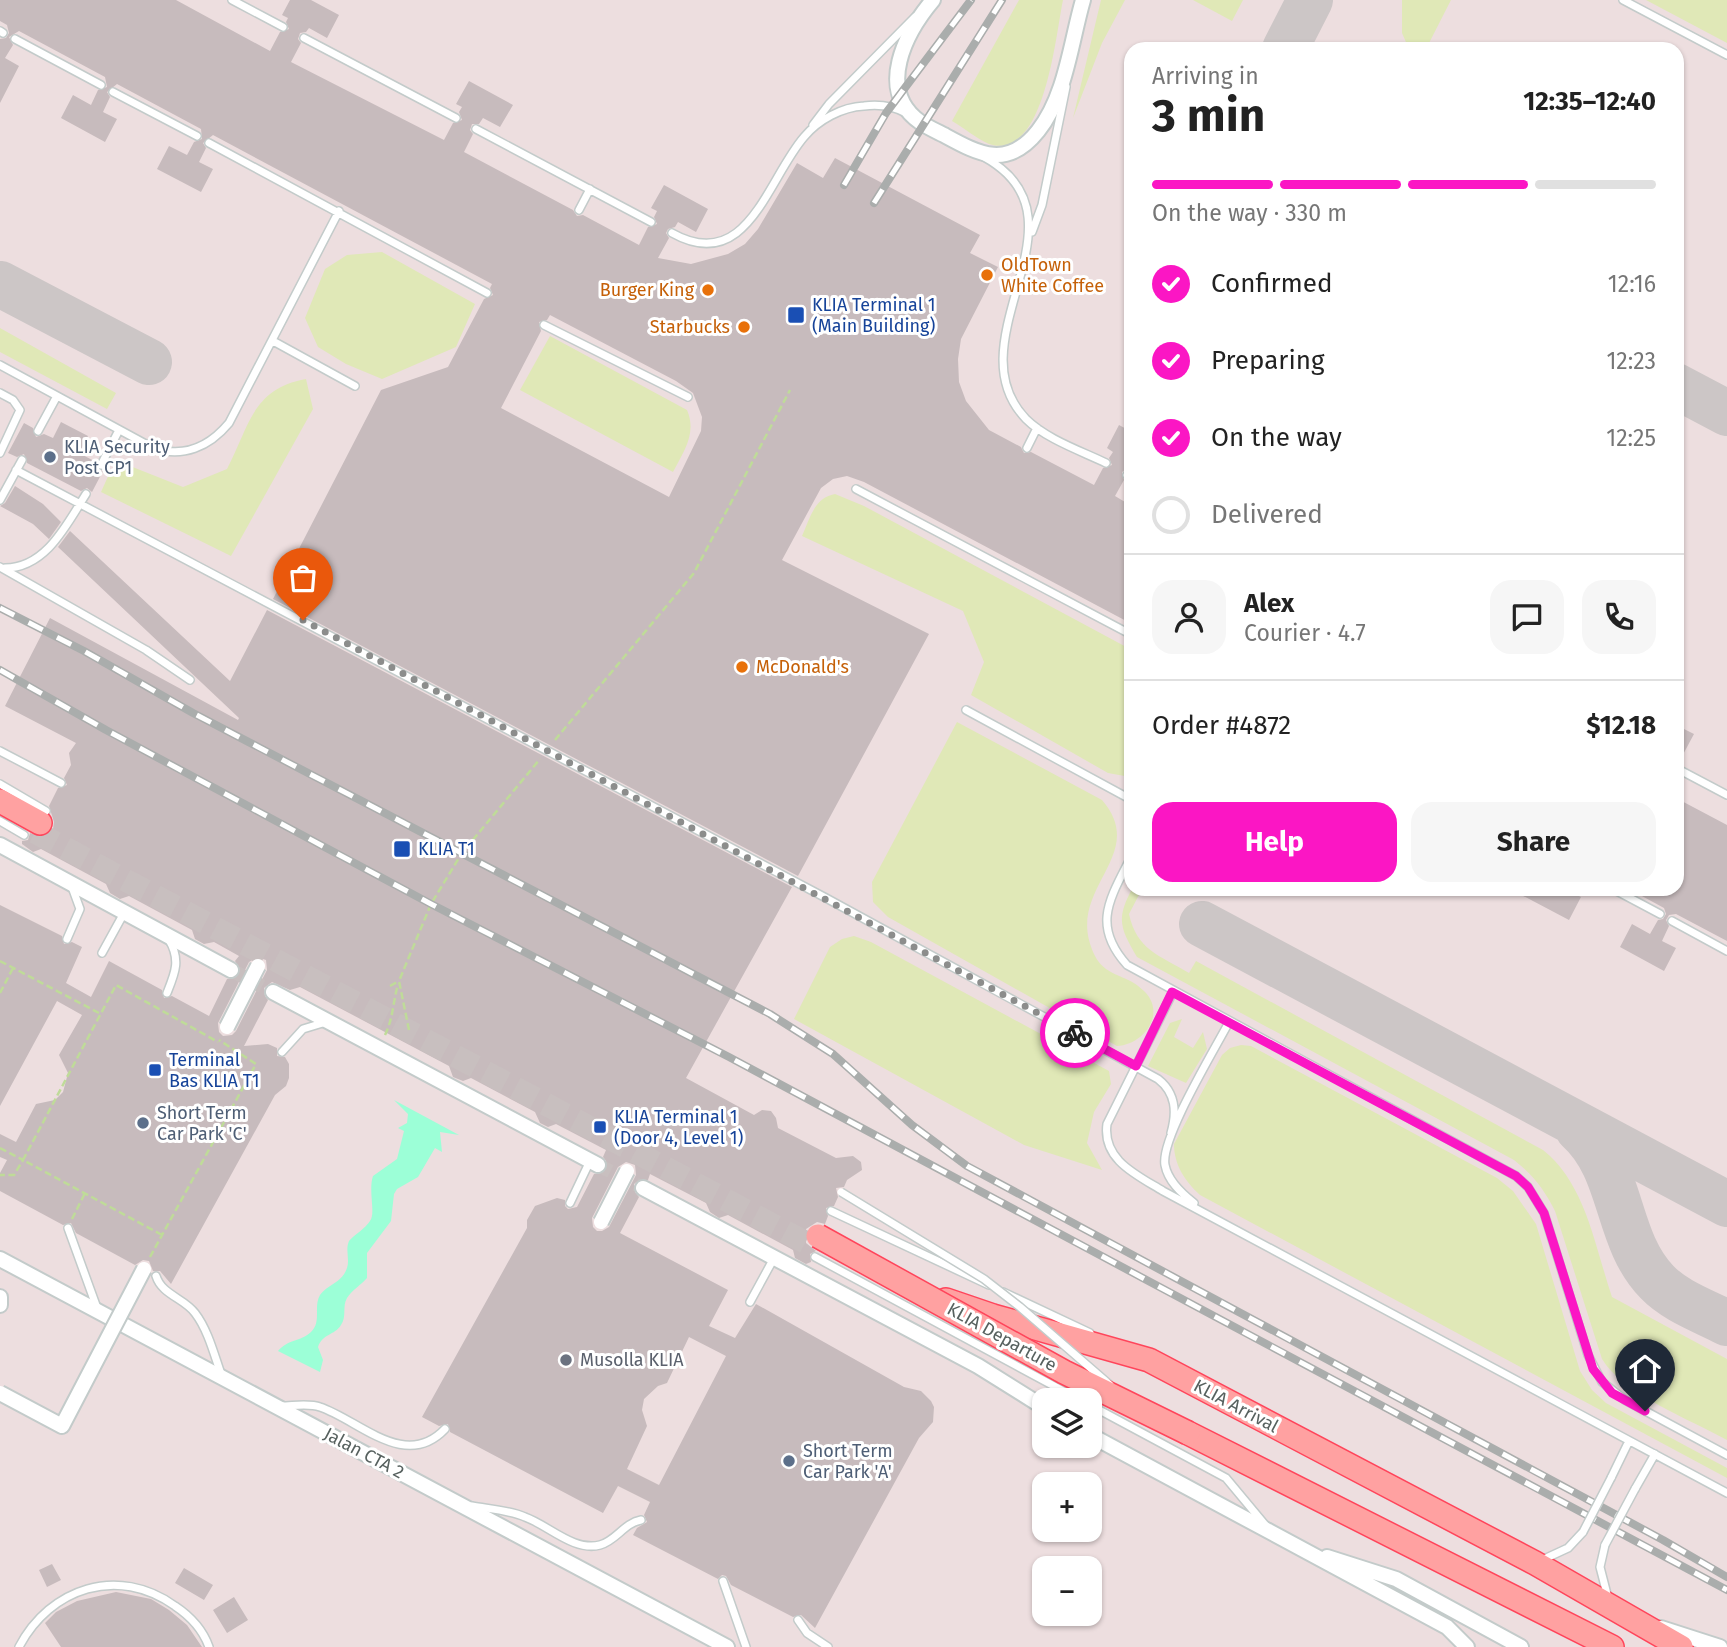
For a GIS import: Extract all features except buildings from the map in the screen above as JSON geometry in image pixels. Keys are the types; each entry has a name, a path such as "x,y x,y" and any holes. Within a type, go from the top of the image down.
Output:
{"main road":[{"path":"0,801 36,825"},
{"path":"0,813 36,825"},
{"name":"KLIA Departure","path":"816,1247 1608,1646"},
{"name":"KLIA Arrival","path":"816,1247 914,1288 993,1316 1149,1360 1535,1563 1681,1647"}],"street":[{"path":"932,2 907,38 897,65 898,87 918,121 979,155 1006,153 1029,141 1047,117 1069,62 1083,0"},
{"path":"0,845 231,970"},
{"path":"227,1027 258,966"},
{"path":"273,992 594,1163"},
{"path":"601,1222 627,1171"},
{"path":"643,1188 978,1366 1032,1400"},
{"name":"Jalan CTA 2","path":"0,1259 727,1647"},
{"path":"0,1393 62,1426 150,1273"},
{"path":"0,1297 0,1305"},
{"path":"1102,1442 1447,1628 1467,1647"},
{"path":"1308,1553 1396,1578 1521,1647"},
{"path":"1633,1620 1720,1647"}],"lane":[{"path":"232,0 283,27"},
{"path":"1623,0 1727,55"},
{"path":"672,233 685,240 709,245 720,242 743,228 804,137 854,77 932,2"},
{"path":"304,38 456,118"},
{"path":"15,39 101,85"},
{"path":"1069,62 1065,99 1042,205 1028,245 1003,341 1003,371 1017,408 1037,428 1106,463"},
{"path":"113,92 197,136"},
{"path":"804,137 837,113 860,106 889,106 918,121"},
{"path":"476,130 651,222"},
{"path":"209,143 487,293"},
{"path":"979,155 997,164 1017,185 1029,212 1028,245"},
{"path":"579,210 590,189"},
{"path":"0,365 165,452 191,450 206,444 229,424 339,211"},
{"path":"544,325 688,397"},
{"path":"273,341 355,386"},
{"path":"0,393 13,400 20,410 0,453"},
{"path":"38,431 57,396"},
{"path":"1027,447 1037,428"},
{"path":"101,465 119,430"},
{"path":"0,500 22,460"},
{"path":"16,470 547,750 1158,1079 1171,1093 1175,1111 1164,1156 1170,1177 1183,1194 1205,1213"},
{"path":"856,489 1124,631"},
{"path":"0,567 25,565 41,555 67,524 86,494"},
{"path":"973,553 979,542"},
{"path":"0,567 146,650 190,680"},
{"path":"966,710 1124,796"},
{"path":"0,751 61,783"},
{"path":"1684,772 1727,795"},
{"path":"0,784 36,825"},
{"path":"0,821 36,825"},
{"path":"1124,872 1108,905 1106,916 1108,938 1127,965 1172,992 1503,1168 1528,1187 1544,1213 1588,1355 1602,1382 1625,1401 1727,1455"},
{"path":"67,881 74,890 80,909 67,939"},
{"path":"1626,896 1661,914"},
{"path":"102,953 125,912"},
{"path":"1672,921 1727,951"},
{"path":"164,934 176,953 177,963 167,993"},
{"path":"1172,992 1107,1124 1109,1146 1122,1165 1205,1213 1727,1493"},
{"path":"282,1052 303,1029 328,1022"},
{"path":"1171,1133 1229,1022"},
{"path":"570,1203 594,1163"},
{"path":"841,1192 984,1279 1111,1385 1188,1433"},
{"path":"831,1211 1149,1360"},
{"path":"68,1228 99,1312"},
{"path":"816,1247 1059,1388"},
{"path":"750,1302 774,1258"},
{"path":"150,1273 165,1291 194,1310 223,1378"},
{"path":"275,1405 318,1406 382,1439 407,1446 429,1441 444,1429"},
{"path":"1102,1411 1226,1478 1273,1535"},
{"path":"1535,1563 1556,1556 1583,1532 1629,1441"},
{"path":"1612,1607 1600,1567 1605,1545 1655,1454"},
{"path":"458,1503 524,1516 574,1542 588,1546 600,1545 618,1535 629,1524 641,1520"},
{"path":"723,1581 746,1647"},
{"path":"19,1647 29,1628 49,1607 75,1592 104,1585 134,1587 162,1596 187,1614 209,1647"},
{"path":"799,1620 807,1633 828,1647"}],"path":[{"path":"389,1028 399,981 431,904 462,853 694,573 790,390"},
{"path":"0,961 101,1013"},
{"path":"0,993 14,968"},
{"path":"390,986 399,981"},
{"path":"399,981 409,1030"},
{"path":"0,1175 13,1175 23,1160 116,985 256,1064 162,1235 150,1273"},
{"path":"218,1042 227,1027"},
{"path":"0,1148 162,1235"},
{"path":"68,1228 85,1193"}],"shaded area":[{"path":"1019,0 1063,0 1051,65 1035,115 1023,134 1008,145 989,144 952,121"},
{"path":"1101,0 1125,0 1102,43 1073,118"},
{"path":"1193,0 1243,0 1232,21"},
{"path":"1402,0 1451,0 1430,42 1406,42 1402,33"},
{"path":"1646,0 1727,0 1727,43"},
{"path":"382,252 475,304 456,347 382,379 346,364 318,347 305,318 325,269 347,255"},
{"path":"0,328 116,393 107,409 0,352"},
{"path":"550,336 687,410 690,434 673,472 520,390"},
{"path":"306,379 313,409 231,556 101,492 110,472 125,464 183,487 227,469 248,424 263,400 288,384"},
{"path":"835,494 864,506 1124,646 1124,776 1108,773 971,695 984,662 963,611 802,536 817,504"},
{"path":"957,722 1102,800 1114,819 1117,836 1114,852 1091,902 1087,920 1089,940 1099,963 1138,986 1152,1002 1152,1020 1135,1041 1117,1046 888,917 873,902 872,882"},
{"path":"1129,896 1138,896 1129,914 1133,926 1144,944 1159,956 1189,973 1196,961 1543,1150 1570,1180 1579,1198 1612,1297 1727,1359 1727,1440 1641,1395 1612,1372 1602,1359 1555,1211 1527,1171 1514,1160 1137,957 1124,931 1124,908"},
{"path":"854,936 871,942 1109,1071 1111,1084 1094,1112 1087,1143 1102,1170 1024,1145 794,1019 830,947 842,939"},
{"path":"1182,1019 1174,1037 1193,1048 1203,1032 1207,1049 1186,1083 1148,1066 1170,1023"},
{"path":"1251,1046 1497,1178 1513,1191 1536,1224 1580,1371 1592,1390 1606,1403 1727,1468 1727,1478 1200,1195 1181,1172 1174,1144 1222,1055 1230,1048"},
{"path":"394,1100 459,1135 440,1132 442,1152 435,1148 418,1177 397,1189 394,1194 391,1221 367,1253 367,1278 347,1298 341,1325 323,1339 318,1347 323,1360 320,1372 278,1351 286,1344 307,1335 314,1328 320,1295 345,1273 349,1241 372,1217 373,1176 397,1159 404,1131 398,1128 407,1123 408,1114"}],"taxiway":[{"path":"1289,42 1310,0"},
{"path":"0,284 149,362"},
{"path":"1684,390 1727,413"},
{"path":"1202,924 1727,1204"},
{"path":"1578,1129 1604,1164 1633,1246 1643,1265 1672,1295 1727,1323"}],"tunnel":[{"path":"35,832 814,1247"},
{"path":"231,970 273,992"},
{"path":"598,1165 643,1188"}],"railway":[{"path":"844,185 886,113 971,0"},
{"path":"874,203 1002,0"},
{"path":"0,608 84,651 193,713 770,1014 833,1054 912,1125 967,1166 1663,1540 1727,1577"},
{"path":"0,670 106,730 431,904 729,1057 1727,1590"}],"way so far":[{"path":"303,620 1075,1033"}],"place":[{"name":"OldTown White Coffee","path":"987,275"},
{"name":"Burger King","path":"708,290"},
{"name":"KLIA Terminal 1 (Main Building)","path":"796,315"},
{"name":"Starbucks","path":"744,327"},
{"name":"KLIA Security Post CP1","path":"50,457"},
{"name":"McDonald's","path":"742,667"},
{"name":"KLIA T1","path":"402,849"},
{"name":"Terminal Bas KLIA T1","path":"155,1070"},
{"name":"Short Term Car Park 'C'","path":"143,1123"},
{"name":"KLIA Terminal 1 (Door 4, Level 1)","path":"600,1127"},
{"name":"Musolla KLIA","path":"566,1360"},
{"name":"Short Term Car Park 'A'","path":"789,1461"}],"route":[{"path":"1075,1033 1136,1066 1172,992 1516,1176 1538,1200 1544,1213 1593,1369 1612,1393 1645,1411"}]}
